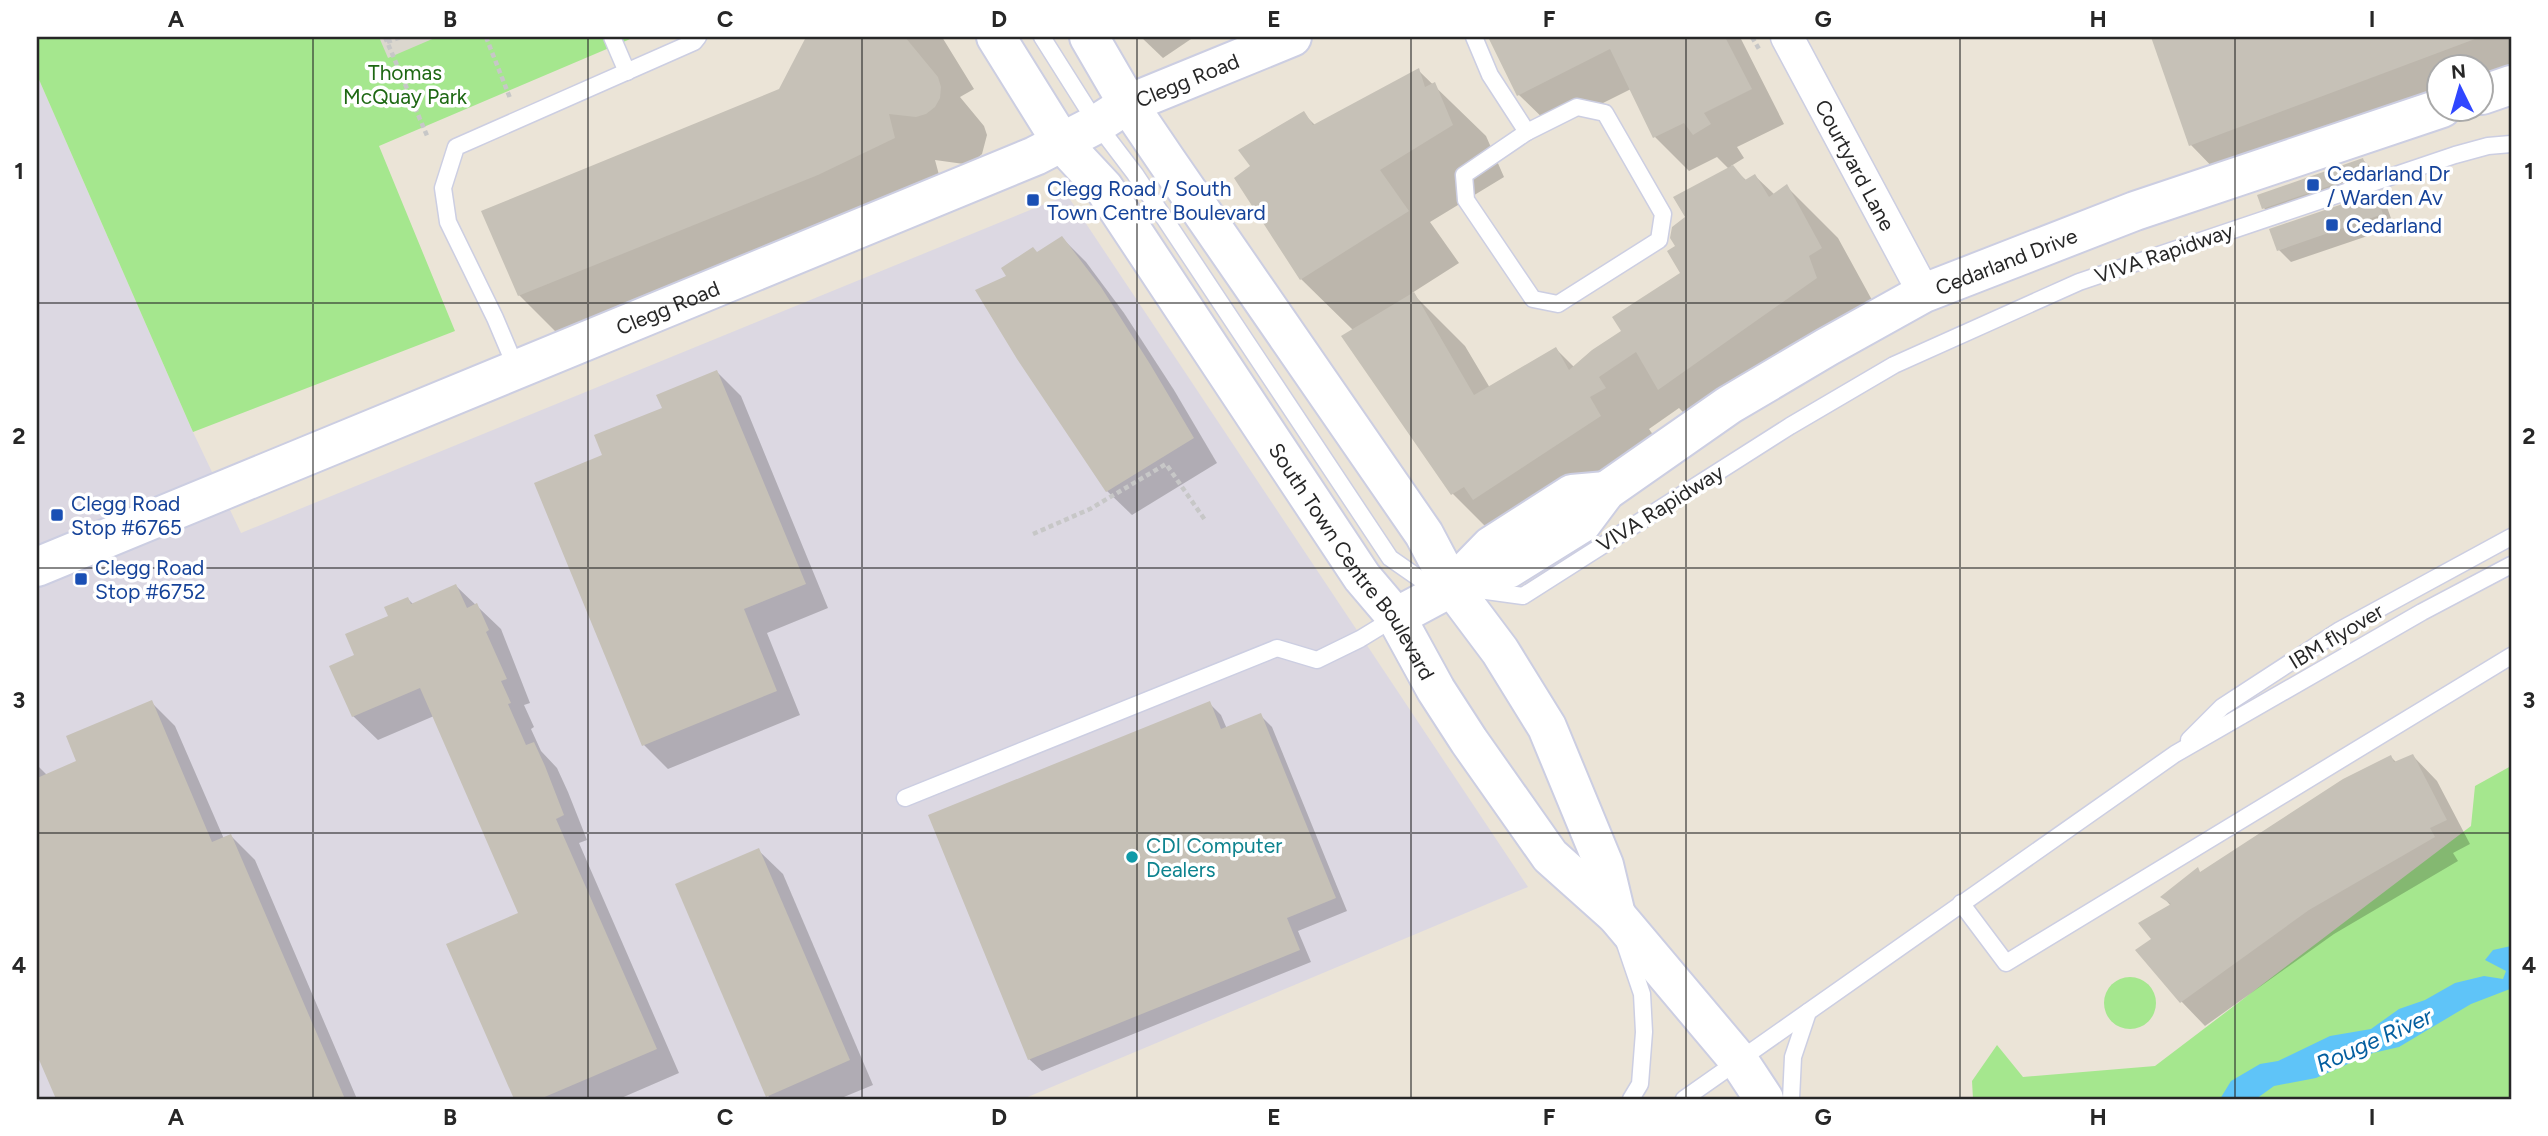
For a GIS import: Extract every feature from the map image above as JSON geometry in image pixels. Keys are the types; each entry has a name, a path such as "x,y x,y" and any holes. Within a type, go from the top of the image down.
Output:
{"street":[{"name":"South Town Centre Boulevard","path":"996,37 1062,143 1104,188 1348,555 1396,617 1436,690 1550,856 1616,915 1739,1061 1764,1099"},
{"path":"1089,37 1112,114 1424,534 1452,587 1506,662 1547,727 1604,866 1616,915"},
{"name":"Clegg Road","path":"37,567 1010,167 1062,143 1112,114 1292,37"},
{"name":"Courtyard Lane","path":"1787,37 1924,293"},
{"name":"Cedarland Drive","path":"1396,617 1452,587 1508,569 1583,523 1606,491 1729,405 1924,293 2135,211 2426,113"},
{"path":"1515,805 1542,792 1564,768"}],"lane":[{"path":"612,37 626,72"},
{"path":"517,370 495,318 447,222 443,188 456,147 694,42 698,37"},
{"path":"1042,37 1112,114"},
{"path":"1474,37 1490,75 1527,132"},
{"path":"1577,107 1605,113 1663,214 1659,240 1558,303 1533,299 1466,200 1464,175 1527,132 1577,107"},
{"name":"VIVA Rapidway","path":"1452,587 1523,596 1790,426 1894,365 2079,282 2455,155 2488,146 2511,144"},
{"name":"IBM flyover","path":"2175,754 2222,707 2340,630 2505,541"},
{"path":"1684,1099 2175,754 2423,612 2511,565"},
{"path":"905,798 1278,648 1317,660 1360,639 1396,617"},
{"path":"1961,903 2006,963 2511,656"},
{"path":"1616,915 1642,994 1644,1032 1640,1084 1631,1099"},
{"path":"1791,1099 1793,1057 1808,1012"}],"path":[{"path":"401,37 386,40 428,138"},
{"path":"485,37 510,98"},
{"path":"1032,534 1090,509 1166,464 1205,520"}],"shaded area":[{"path":"379,37 437,37 388,58"},
{"path":"37,75 193,432 241,533 1067,195 1528,887 1023,1099 37,1099"}],"green space":[{"name":"Thomas McQuay Park","path":"37,37 635,37 379,146 455,331 193,432 37,75"},
{"path":"2511,766 2511,1099 1973,1099 1972,1081 1997,1045 2023,1077 2155,1066 2471,826 2475,786"},
{"path":"2130,977 2140,979 2148,985 2154,993 2154,1013 2148,1021 2140,1027 2130,1029 2120,1027 2112,1021 2106,1013 2104,1003 2106,993 2112,985 2120,979"}],"water":[{"name":"Rouge River","path":"2511,946 2510,989 2471,1004 2399,1047 2373,1053 2316,1078 2274,1086 2256,1099 2220,1099 2231,1081 2260,1064 2278,1061 2330,1036 2371,1029 2399,1009 2425,1000 2455,983 2484,976 2503,979 2506,971 2485,960 2493,950"}],"building":[{"path":"806,37 905,37 938,77 940,98 935,107 926,114 916,117 889,114 895,138 818,175 518,296 481,211 779,89"},
{"path":"1488,37 1725,37 1752,89 1704,113 1711,124 1693,135 1684,123 1653,138 1610,49 1517,96"},
{"path":"2151,37 2475,39 2440,52 2426,52 2426,57 2189,146"},
{"path":"1419,68 1425,87 1435,82 1453,125 1380,170 1409,211 1300,280 1234,178 1250,166 1238,150 1304,111 1313,125"},
{"name":"Cedarland Dr / Warden Av","path":"2363,158 2368,173 2262,209 2257,195"},
{"path":"1733,165 1745,180 1755,174 1769,197 1787,184 1822,248 1809,256 1817,278 1658,390 1636,352 1599,377 1606,388 1590,397 1601,416 1473,500 1464,487 1451,495 1341,336 1414,292 1474,395 1556,347 1569,370 1592,350 1621,331 1612,317 1680,273 1667,251 1675,246 1670,238 1672,227 1685,217 1673,197"},
{"name":"Cedarland Dr / Warden Av","path":"2375,193 2383,214 2277,251 2269,229"},
{"path":"1062,236 1101,287 1194,438 1106,492 1017,359 975,290 1006,276 1001,268 1033,247 1037,252"},
{"path":"717,370 806,584 744,609 777,691 642,746 534,483 602,455 594,435 662,408 656,395"},
{"path":"456,584 467,608 477,603 489,630 486,632 507,679 501,681 511,703 508,704 526,745 534,742 545,766 564,815 556,819 657,1049 540,1099 514,1099 446,944 518,913 420,688 352,717 329,666 354,655 345,634 388,616 384,607 408,597 411,604"},
{"path":"152,700 212,842 231,834 345,1099 56,1099 37,1055 37,778 76,761 66,736"},
{"name":"CDI Computer Dealers","path":"1210,701 1221,729 1261,713 1336,898 1287,918 1300,950 1028,1060 928,815"},
{"path":"2413,754 2447,820 2430,828 2435,837 2309,910 2180,1003 2135,950 2151,939 2138,923 2171,904 2160,897 2198,867 2200,872 2343,779 2391,755 2394,762"},
{"path":"759,848 850,1060 766,1097 675,884"}],"place":[{"name":"Cedarland Dr / Warden Av","path":"2313,185"},
{"name":"Clegg Road / South Town Centre Boulevard","path":"1033,200"},
{"name":"Cedarland","path":"2332,225"},
{"name":"Clegg Road Stop #6765","path":"57,515"},
{"name":"Clegg Road Stop #6752","path":"81,579"},
{"name":"CDI Computer Dealers","path":"1132,857"}]}
